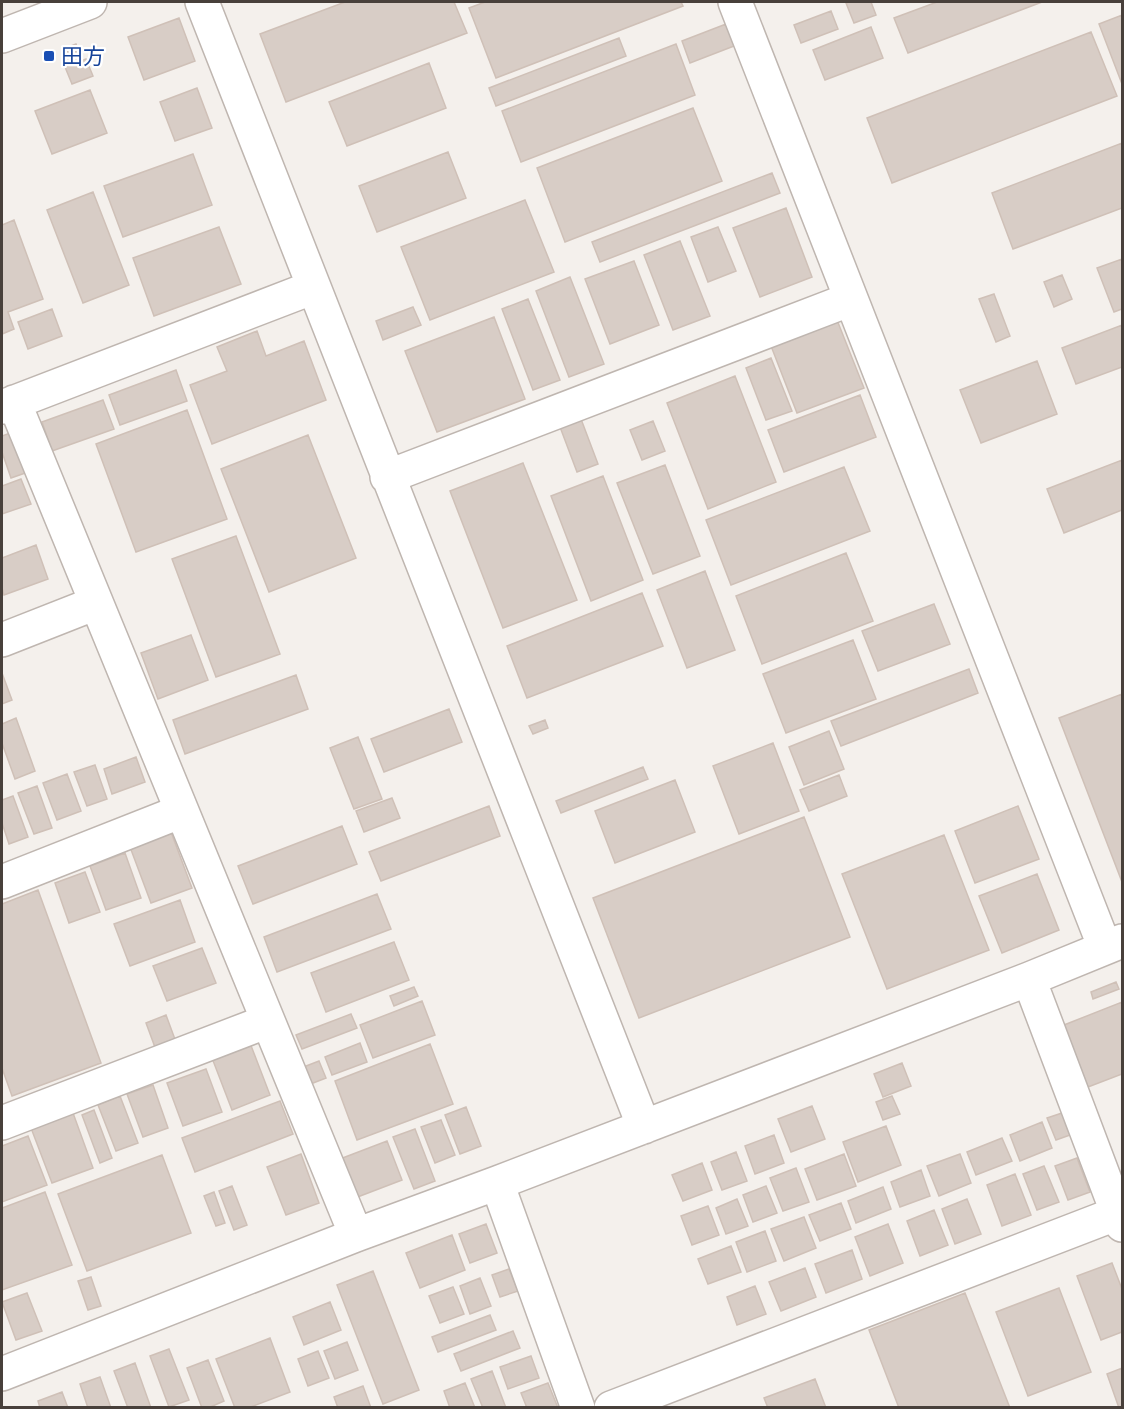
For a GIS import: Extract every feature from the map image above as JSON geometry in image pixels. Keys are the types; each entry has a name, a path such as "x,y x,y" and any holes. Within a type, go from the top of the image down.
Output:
{"street":[{"path":"2,36 90,2"},
{"path":"202,2 644,1127"},
{"path":"2,1374 356,1235 1029,980 1114,945 851,299 735,2"},
{"path":"314,287 8,405 96,603 356,1235"},
{"path":"387,477 851,299"},
{"path":"2,640 96,603"},
{"path":"2,882 182,811"},
{"path":"611,1407 1120,1219 1029,980"},
{"path":"2,1123 268,1022"},
{"path":"497,1183 578,1407"}],"building":[{"path":"345,2 454,2 467,33 286,102 260,34"},
{"path":"485,2 681,2 683,6 496,78 469,8"},
{"path":"871,2 876,15 854,23 846,3"},
{"path":"937,2 1042,2 908,53 894,18"},
{"path":"831,11 838,29 801,43 794,25"},
{"path":"1122,15 1122,84 1099,24"},
{"path":"179,18 195,61 144,80 128,37"},
{"path":"726,24 734,46 690,63 682,41"},
{"path":"871,27 883,58 825,80 813,50"},
{"path":"1091,32 1117,96 892,183 867,118"},
{"path":"619,38 626,56 496,106 489,88"},
{"path":"76,44 80,55 70,59 66,48"},
{"path":"676,44 695,95 521,162 502,111"},
{"path":"86,59 93,76 72,84 65,67"},
{"path":"429,63 446,108 347,146 329,102"},
{"path":"197,88 212,128 175,141 160,102"},
{"path":"90,90 107,133 52,154 35,111"},
{"path":"693,108 722,181 565,242 537,168"},
{"path":"1122,143 1122,208 1013,249 992,193"},
{"path":"448,152 466,198 377,232 359,186"},
{"path":"193,154 212,205 123,237 104,186"},
{"path":"772,173 780,193 600,262 592,242"},
{"path":"93,192 129,285 83,303 47,210"},
{"path":"525,200 554,272 430,320 401,247"},
{"path":"786,208 812,277 760,297 733,228"},
{"path":"14,220 43,299 8,312 14,329 2,334 2,225"},
{"path":"219,227 241,284 154,316 133,258"},
{"path":"718,227 736,271 708,282 691,237"},
{"path":"680,241 710,316 673,330 644,255"},
{"path":"1122,259 1122,309 1114,312 1097,268"},
{"path":"634,261 659,325 610,344 585,279"},
{"path":"1062,275 1072,299 1054,307 1044,282"},
{"path":"570,277 604,364 569,377 536,291"},
{"path":"994,294 1010,336 996,342 979,299"},
{"path":"528,299 560,380 533,390 502,309"},
{"path":"413,307 421,325 383,340 376,321"},
{"path":"52,309 62,336 28,349 18,322"},
{"path":"494,317 525,399 437,432 405,351"},
{"path":"837,320 864,388 797,413 771,346"},
{"path":"1122,325 1122,367 1076,384 1062,348"},
{"path":"257,331 266,356 304,341 326,400 212,444 190,385 227,371 217,347"},
{"path":"771,358 792,411 766,420 746,368"},
{"path":"1037,361 1057,414 981,443 960,390"},
{"path":"176,370 187,401 120,425 109,395"},
{"path":"735,376 776,482 708,509 667,403"},
{"path":"860,395 876,437 784,472 768,430"},
{"path":"103,400 114,429 52,451 42,422"},
{"path":"187,410 227,519 136,552 96,444"},
{"path":"581,419 598,464 577,472 560,427"},
{"path":"653,421 665,451 642,460 630,430"},
{"path":"16,431 31,471 11,478 2,452 2,436"},
{"path":"308,435 356,558 269,592 221,469"},
{"path":"1122,460 1122,510 1064,533 1047,489"},
{"path":"523,463 577,600 503,628 450,491"},
{"path":"665,465 700,556 653,574 617,483"},
{"path":"844,467 870,531 731,585 706,520"},
{"path":"603,476 643,580 591,601 551,496"},
{"path":"21,479 31,504 2,514 2,486"},
{"path":"236,536 280,654 216,677 172,559"},
{"path":"36,545 48,579 4,595 2,558"},
{"path":"846,553 873,621 762,664 736,596"},
{"path":"705,571 735,650 687,668 657,590"},
{"path":"642,593 663,646 527,698 507,646"},
{"path":"934,604 950,644 878,671 862,631"},
{"path":"191,635 208,680 158,699 141,653"},
{"path":"853,640 876,699 786,733 763,674"},
{"path":"969,669 978,693 841,746 831,721"},
{"path":"2,673 12,700 2,704"},
{"path":"296,675 308,709 185,754 173,720"},
{"path":"1122,694 1122,882 1059,718"},
{"path":"449,709 462,742 384,772 371,739"},
{"path":"16,718 35,771 15,779 2,743 2,724"},
{"path":"545,720 548,728 533,734 529,726"},
{"path":"829,731 844,769 804,785 789,747"},
{"path":"358,737 382,799 354,809 330,748"},
{"path":"773,743 799,811 739,834 713,766"},
{"path":"136,757 145,782 112,794 104,769"},
{"path":"95,765 107,799 87,806 74,772"},
{"path":"643,767 648,779 561,813 556,801"},
{"path":"67,774 81,811 57,820 43,783"},
{"path":"839,775 847,796 809,811 800,790"},
{"path":"675,780 695,832 615,863 595,811"},
{"path":"37,786 52,828 34,834 18,793"},
{"path":"13,796 28,837 9,844 2,823 2,800"},
{"path":"392,798 400,818 364,832 356,811"},
{"path":"489,806 500,836 381,881 369,852"},
{"path":"1018,806 1039,859 975,883 955,831"},
{"path":"804,817 850,937 639,1018 593,898"},
{"path":"342,826 357,864 253,904 238,866"},
{"path":"171,832 192,888 151,903 130,847"},
{"path":"944,835 989,950 887,989 842,874"},
{"path":"125,853 141,898 106,910 90,866"},
{"path":"85,872 100,912 69,923 55,883"},
{"path":"1037,874 1059,930 1002,953 979,896"},
{"path":"38,890 101,1063 12,1096 2,1068 2,904"},
{"path":"377,894 391,929 277,972 264,937"},
{"path":"180,900 195,942 130,966 114,924"},
{"path":"394,942 409,980 326,1012 311,973"},
{"path":"202,948 216,983 167,1001 153,966"},
{"path":"1116,982 1119,989 1093,999 1091,992"},
{"path":"414,987 418,996 394,1006 390,996"},
{"path":"422,1001 435,1035 373,1058 360,1025"},
{"path":"1122,1002 1122,1074 1088,1087 1064,1025"},
{"path":"351,1014 357,1028 302,1049 296,1035"},
{"path":"166,1015 176,1042 156,1050 146,1023"},
{"path":"250,1043 270,1095 232,1110 212,1058"},
{"path":"360,1043 367,1062 332,1075 325,1057"},
{"path":"430,1044 453,1104 357,1140 335,1081"},
{"path":"319,1061 326,1078 308,1085 301,1068"},
{"path":"902,1063 911,1086 883,1097 874,1074"},
{"path":"206,1069 222,1112 183,1126 167,1083"},
{"path":"153,1085 168,1128 143,1137 127,1094"},
{"path":"120,1096 138,1143 116,1151 98,1105"},
{"path":"892,1096 900,1114 883,1120 876,1102"},
{"path":"280,1101 293,1134 195,1172 182,1138"},
{"path":"812,1106 825,1139 791,1152 778,1119"},
{"path":"466,1107 481,1146 460,1154 445,1115"},
{"path":"94,1110 112,1158 100,1163 82,1115"},
{"path":"73,1113 93,1168 52,1183 31,1128"},
{"path":"1062,1113 1070,1135 1056,1140 1047,1118"},
{"path":"441,1120 455,1155 435,1163 421,1127"},
{"path":"1042,1122 1052,1148 1020,1161 1010,1135"},
{"path":"886,1126 901,1165 858,1182 843,1142"},
{"path":"415,1129 435,1181 414,1189 393,1137"},
{"path":"774,1135 784,1163 755,1174 745,1146"},
{"path":"28,1136 47,1185 2,1202 2,1146"},
{"path":"1002,1138 1012,1161 976,1175 967,1152"},
{"path":"387,1141 402,1180 355,1198 340,1159"},
{"path":"736,1152 747,1181 722,1190 711,1162"},
{"path":"301,1154 319,1203 286,1215 267,1167"},
{"path":"844,1154 856,1186 817,1200 805,1169"},
{"path":"960,1154 971,1183 939,1196 927,1166"},
{"path":"162,1155 191,1233 87,1271 58,1194"},
{"path":"1077,1158 1090,1192 1068,1200 1055,1166"},
{"path":"702,1163 712,1190 683,1201 672,1175"},
{"path":"1044,1166 1059,1202 1037,1210 1023,1174"},
{"path":"796,1168 809,1202 783,1211 770,1178"},
{"path":"921,1170 930,1196 900,1207 891,1182"},
{"path":"1015,1174 1031,1215 1002,1226 987,1185"},
{"path":"232,1186 247,1225 234,1230 219,1191"},
{"path":"766,1186 777,1213 753,1222 743,1195"},
{"path":"883,1187 891,1209 856,1223 848,1201"},
{"path":"45,1192 72,1265 2,1290 2,1208"},
{"path":"214,1192 225,1223 216,1226 204,1196"},
{"path":"737,1199 748,1226 726,1234 716,1208"},
{"path":"967,1199 981,1234 955,1244 942,1209"},
{"path":"841,1203 851,1229 820,1241 809,1215"},
{"path":"708,1206 719,1235 692,1245 681,1216"},
{"path":"934,1210 948,1245 920,1256 907,1221"},
{"path":"804,1217 816,1248 784,1261 771,1229"},
{"path":"486,1224 497,1253 470,1263 459,1234"},
{"path":"888,1224 903,1263 870,1276 855,1237"},
{"path":"765,1231 776,1261 747,1272 736,1242"},
{"path":"452,1235 465,1270 420,1288 406,1253"},
{"path":"731,1246 741,1272 708,1284 698,1259"},
{"path":"852,1250 862,1279 826,1293 815,1264"},
{"path":"1112,1263 1122,1289 1122,1332 1101,1340 1077,1276"},
{"path":"805,1268 816,1297 781,1311 769,1282"},
{"path":"509,1269 518,1291 500,1297 492,1275"},
{"path":"373,1271 419,1390 383,1404 337,1285"},
{"path":"91,1277 101,1306 88,1310 78,1281"},
{"path":"480,1278 491,1306 470,1314 460,1286"},
{"path":"755,1286 766,1314 737,1325 727,1297"},
{"path":"453,1287 464,1314 440,1323 429,1296"},
{"path":"1059,1288 1091,1372 1028,1396 996,1312"},
{"path":"27,1293 42,1331 16,1340 2,1302"},
{"path":"965,1293 1010,1408 899,1408 869,1330"},
{"path":"330,1302 341,1330 304,1345 293,1317"},
{"path":"490,1315 496,1330 438,1352 432,1337"},
{"path":"513,1331 520,1348 461,1371 454,1354"},
{"path":"270,1338 290,1392 248,1408 235,1408 216,1359"},
{"path":"347,1342 358,1370 335,1379 324,1351"},
{"path":"169,1349 189,1400 169,1407 150,1356"},
{"path":"318,1351 329,1378 308,1386 298,1359"},
{"path":"531,1356 539,1378 508,1389 500,1367"},
{"path":"208,1360 224,1401 208,1408 202,1408 187,1368"},
{"path":"135,1363 151,1408 128,1408 114,1371"},
{"path":"1122,1368 1122,1408 1119,1408 1107,1374"},
{"path":"492,1371 506,1408 483,1408 471,1379"},
{"path":"100,1377 111,1408 88,1408 80,1384"},
{"path":"815,1379 826,1408 768,1408 764,1398"},
{"path":"465,1383 475,1408 450,1408 444,1391"},
{"path":"548,1383 558,1408 527,1408 521,1393"},
{"path":"363,1386 371,1408 338,1408 334,1397"},
{"path":"62,1392 68,1408 40,1408 38,1401"}],"place":[{"name":"田方","path":"49,56"}]}
